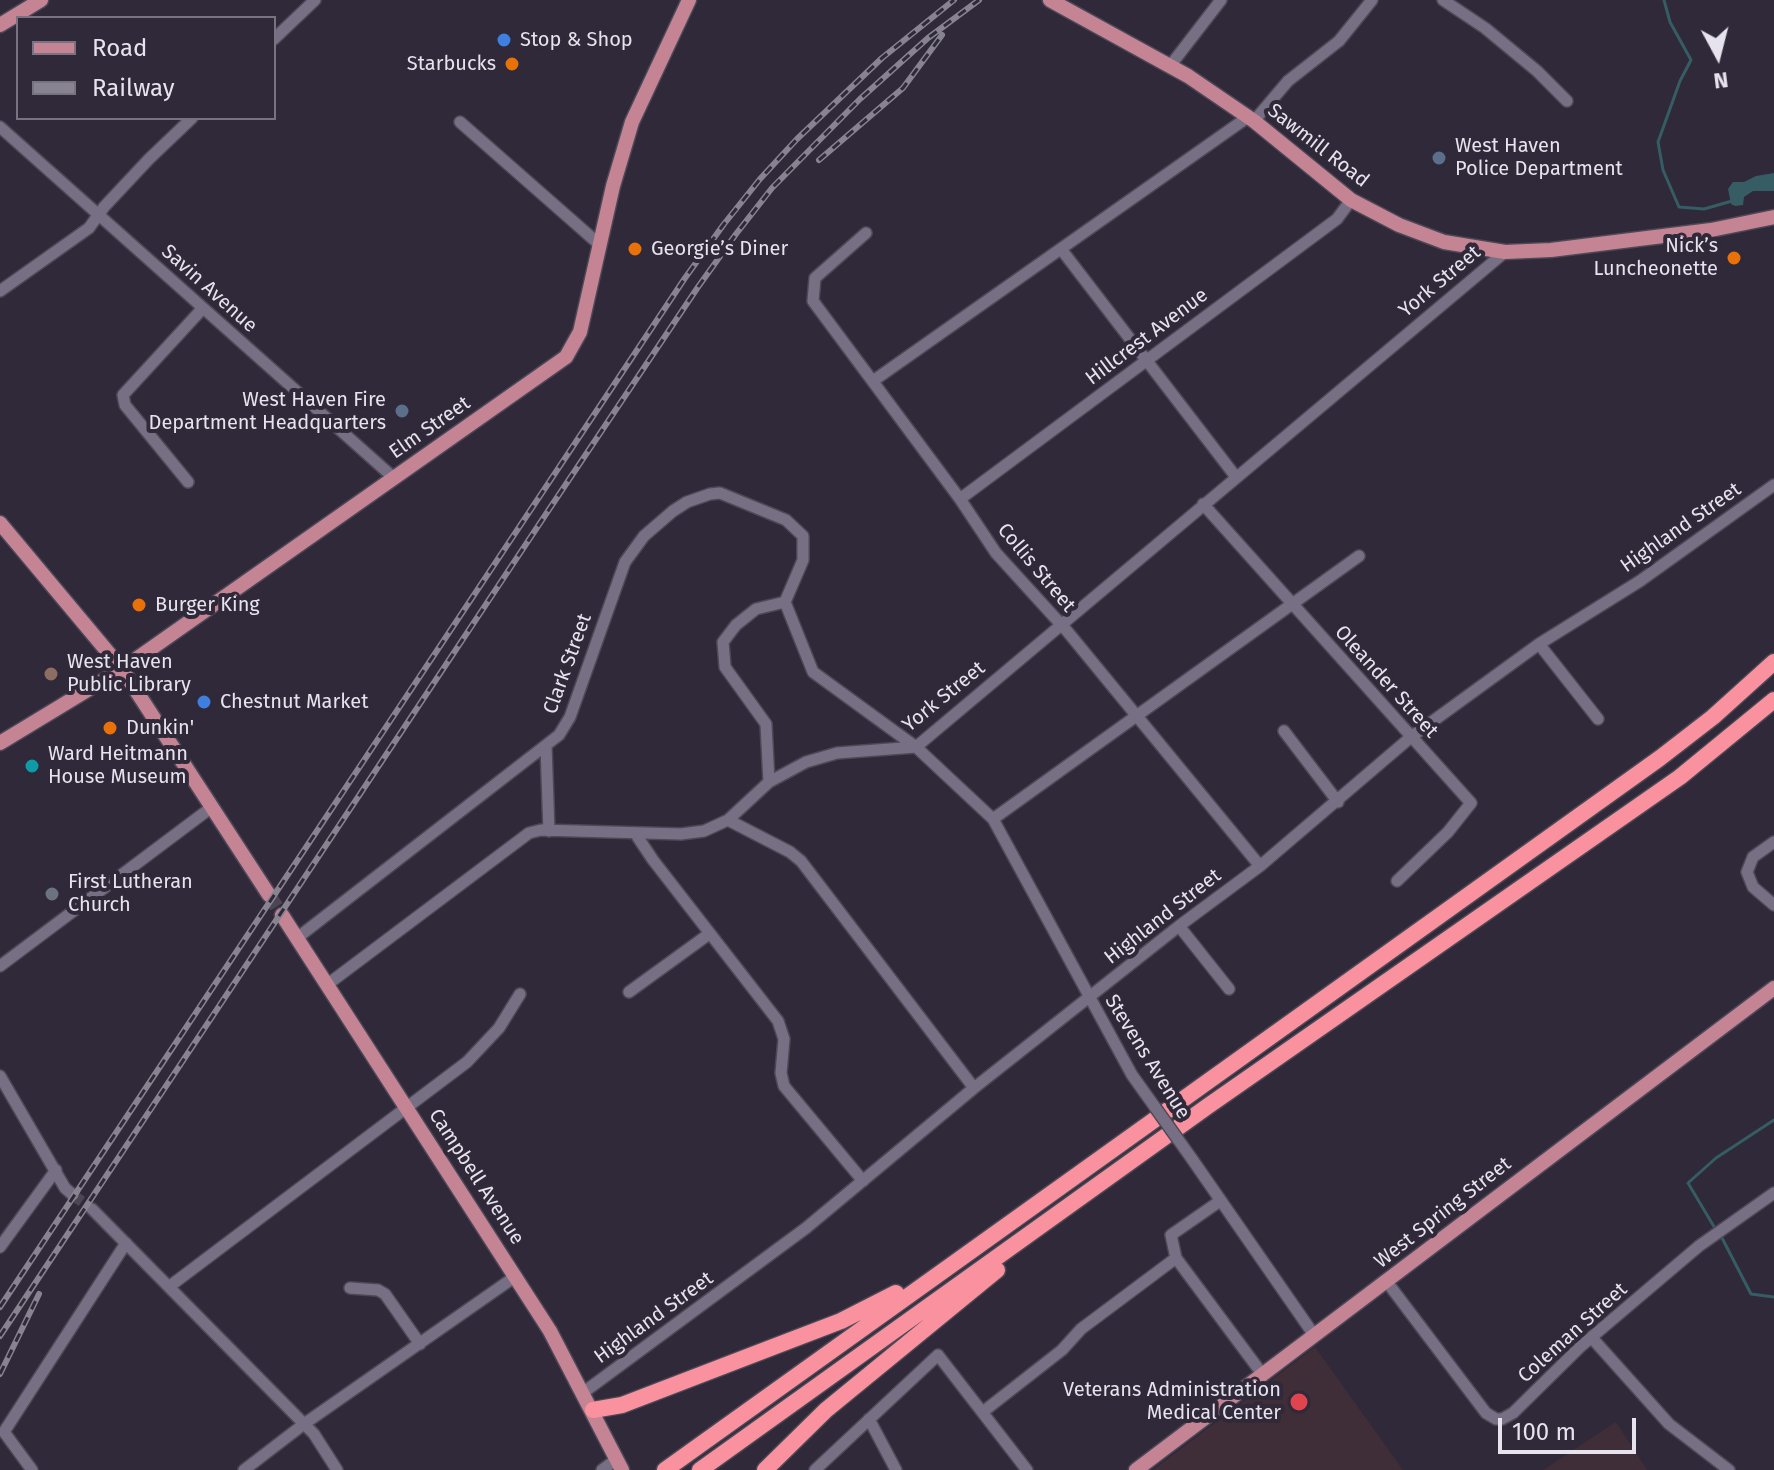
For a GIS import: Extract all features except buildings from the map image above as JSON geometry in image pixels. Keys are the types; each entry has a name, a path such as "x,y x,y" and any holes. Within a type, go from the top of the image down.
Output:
{"highway":[{"path":"665,1470 1660,758 1721,710 1774,662"},
{"path":"700,1470 1126,1165 1671,783 1774,700"},
{"path":"765,1470 826,1410 1126,1165"},
{"path":"593,1410 622,1405 827,1326 883,1301 1036,1205"}],"main road":[{"path":"0,25 41,0"},
{"name":"Elm Street","path":"0,743 122,669 566,357 580,332 620,160 632,122 689,0"},
{"name":"Sawmill Road","path":"1050,0 1170,66 1251,119 1351,200 1421,234 1505,252 1564,249 1666,236 1754,223 1774,217"},
{"path":"0,523 122,669 269,895"},
{"name":"Campbell Avenue","path":"282,915 516,1276 584,1392 620,1465"},
{"name":"West Spring Street","path":"1136,1470 1774,988"}],"street":[{"path":"276,37 315,0"},
{"path":"1170,66 1221,0"},
{"path":"873,381 1251,119 1288,81 1339,41 1372,0"},
{"path":"1443,0 1485,28 1537,71 1567,101"},
{"path":"0,291 89,228 149,159 190,120"},
{"path":"460,122 600,245"},
{"name":"Savin Avenue","path":"0,127 394,478"},
{"name":"Hillcrest Avenue","path":"960,499 1337,219 1351,200"},
{"name":"Collis Street","path":"866,233 815,278 813,301 960,499 996,553 1060,624 1260,866"},
{"path":"1061,249 1236,477"},
{"name":"York Street","path":"328,984 524,836 535,831 704,831 728,820 769,782 821,756 916,747 1505,252"},
{"path":"188,482 125,405 123,395 203,308"},
{"name":"Highland Street","path":"584,1392 806,1228 974,1088 1260,866 1411,737 1539,644 1640,581 1774,485"},
{"name":"Clark Street","path":"297,938 559,735 570,717 625,562 644,536 687,502 710,494 728,495 786,520 803,536 803,560 785,602"},
{"name":"Oleander Street","path":"1203,504 1471,803 1448,832 1397,881"},
{"path":"993,819 1359,556"},
{"path":"769,782 766,724 725,667 723,642 736,625 756,609 785,602"},
{"name":"Stevens Avenue","path":"785,602 813,672 916,747 993,819 1132,1075 1314,1335"},
{"path":"1539,644 1598,719"},
{"path":"1284,731 1338,802"},
{"path":"546,746 549,831"},
{"path":"0,966 212,807"},
{"path":"728,820 790,852 801,861 974,1088"},
{"path":"635,833 781,1027 785,1046 781,1073 784,1086 863,1181"},
{"path":"1774,842 1753,857 1747,872 1753,887 1774,905"},
{"path":"1179,926 1229,989"},
{"path":"629,992 709,934"},
{"path":"170,1286 476,1053 499,1028 520,994"},
{"path":"0,1076 65,1188 73,1195"},
{"path":"0,1247 56,1170"},
{"name":"Coleman Street","path":"1387,1282 1463,1385 1486,1413 1496,1419 1513,1413 1592,1338 1718,1233 1774,1193"},
{"path":"1220,1201 1171,1235 1176,1258 1263,1375"},
{"path":"92,1209 314,1434 337,1470"},
{"path":"32,1470 4,1432 126,1243"},
{"path":"984,1411 1062,1350 1081,1329 1176,1258"},
{"path":"244,1470 304,1424 516,1276"},
{"path":"350,1288 378,1290 385,1294 420,1344"},
{"path":"1592,1338 1669,1424 1729,1470"},
{"path":"815,1470 938,1355 1027,1470"},
{"path":"869,1419 896,1470"},
{"path":"602,1470 620,1465"}],"shaded area":[{"path":"1774,173 1774,191 1753,191 1744,197 1743,205 1731,204 1728,189 1733,182"},
{"name":"Veterans Administration Medical Center","path":"1315,1347 1403,1470 1153,1470"},
{"path":"1616,1422 1647,1470 1543,1470"}],"waterway":[{"path":"1664,0 1670,22 1691,60 1658,142 1663,170 1679,207 1704,209 1732,201"},
{"path":"1716,1230 1688,1183 1716,1158 1774,1120"},
{"path":"1721,1236 1751,1294 1774,1297"}],"tunnel":[{"path":"269,895 282,915"},
{"path":"73,1195 92,1209"}],"railway":[{"path":"0,1307 685,278 724,224 797,139 882,58 954,0"},
{"path":"0,1336 550,508 736,234 772,188 860,99 928,38 979,0"},
{"path":"819,160 903,88 942,35"},
{"path":"0,1374 39,1294"}],"place":[{"name":"Stop & Shop","path":"504,40"},
{"name":"Starbucks","path":"512,64"},
{"name":"West Haven Police Department","path":"1439,158"},
{"name":"Georgie’s Diner","path":"635,249"},
{"name":"Nick’s Luncheonette","path":"1734,258"},
{"name":"West Haven Fire Department Headquarters","path":"402,411"},
{"name":"Burger King","path":"139,605"},
{"name":"West Haven Public Library","path":"51,674"},
{"name":"Chestnut Market","path":"204,702"},
{"name":"Dunkin'","path":"110,728"},
{"name":"Ward Heitmann House Museum","path":"32,766"},
{"name":"First Lutheran Church","path":"52,894"},
{"name":"Veterans Administration Medical Center","path":"1299,1402"}]}
